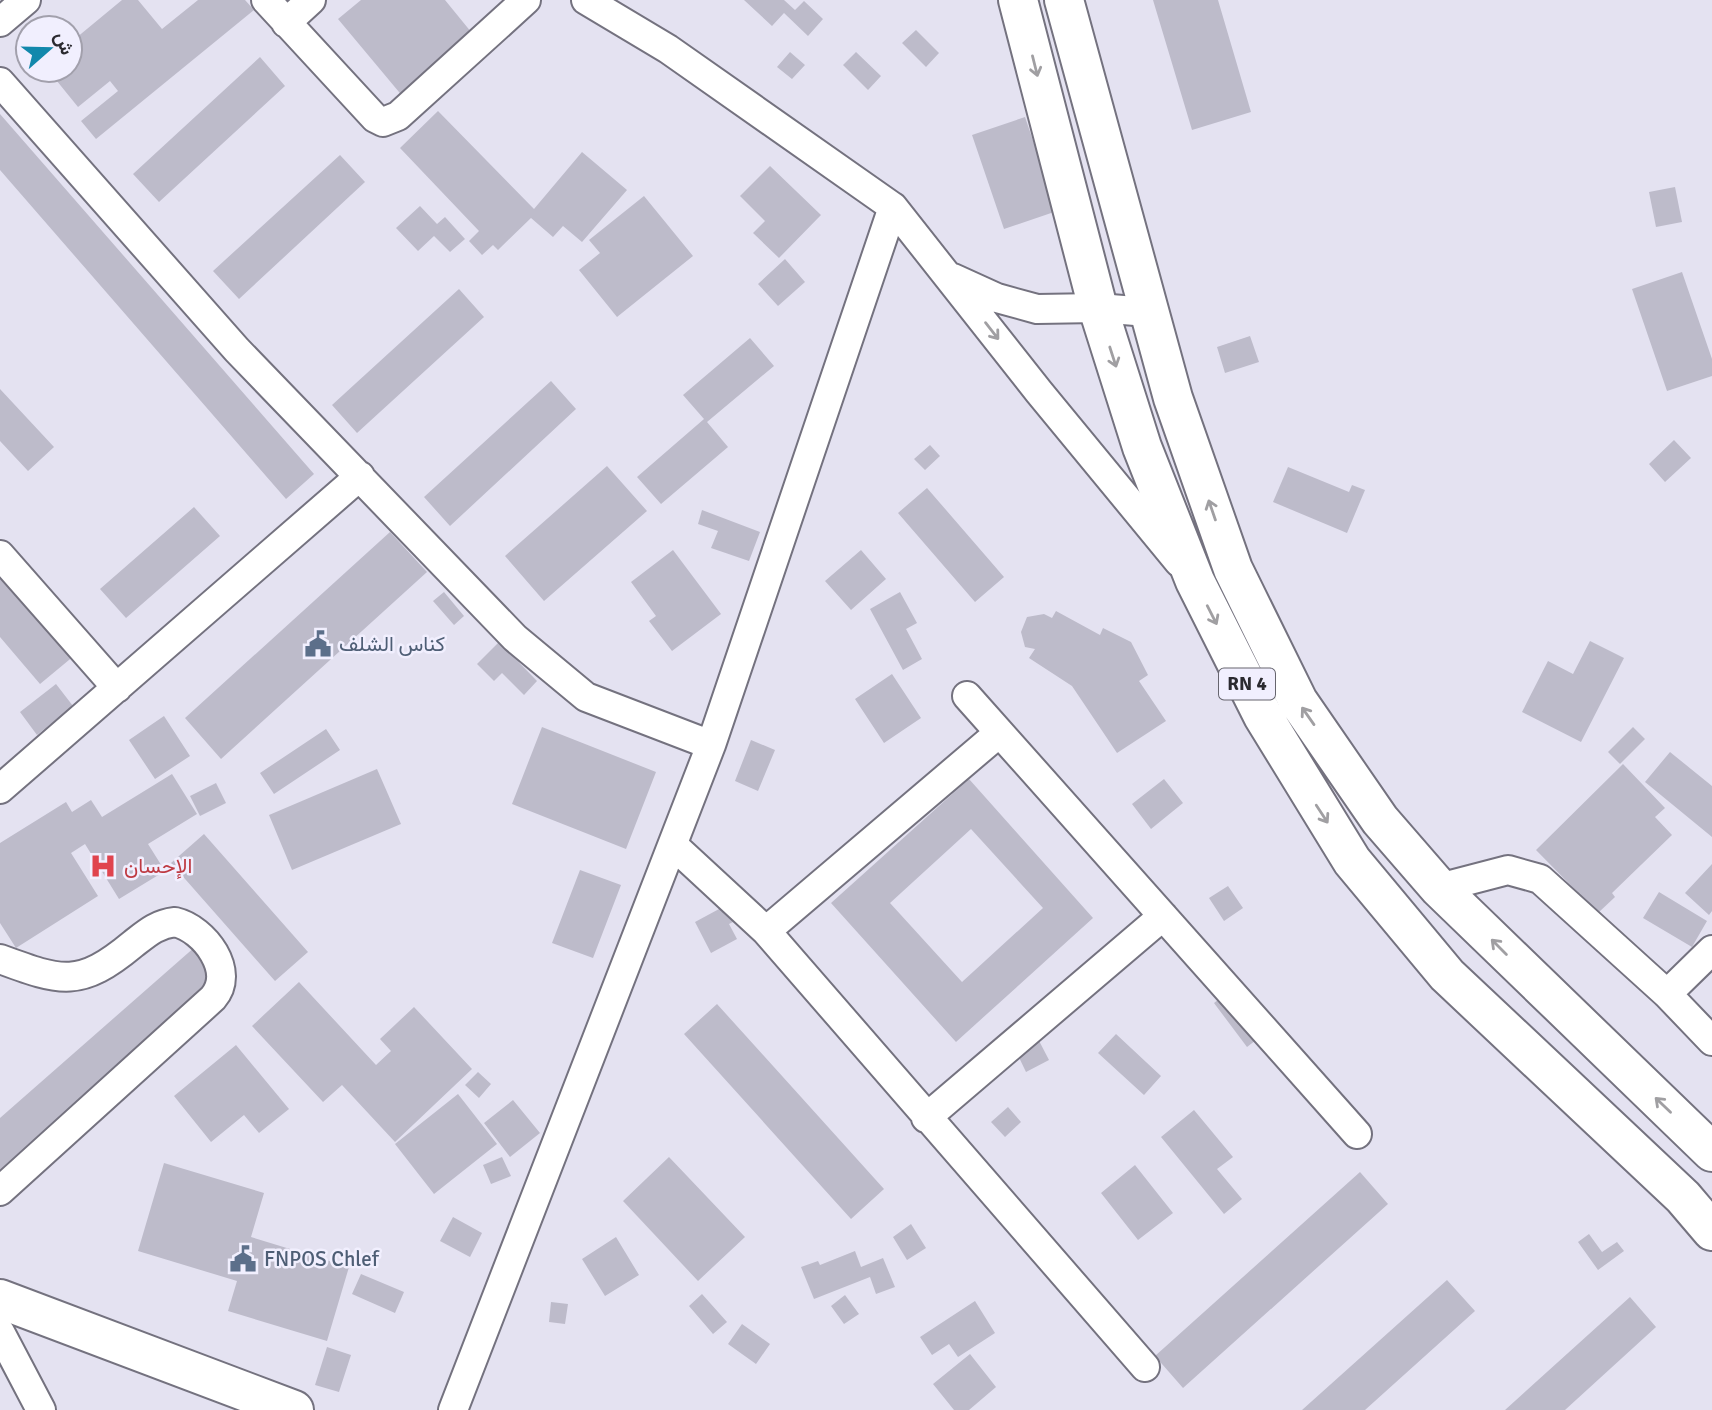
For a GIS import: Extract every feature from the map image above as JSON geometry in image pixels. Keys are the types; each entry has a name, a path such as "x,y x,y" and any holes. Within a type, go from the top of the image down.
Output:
{"main road":[{"name":"RN 4","path":"1018,0 1098,308 1142,447 1195,581 1263,716 1352,861 1447,975 1683,1197 1712,1231"},
{"name":"RN 4","path":"1065,0 1173,398 1233,569 1298,701 1380,820 1439,888 1712,1153"},
{"path":"0,1299 294,1410"},
{"path":"0,1324 226,1410"}],"street":[{"path":"0,22 26,0"},
{"path":"266,0 375,118 383,122 398,116 526,0"},
{"path":"286,23 311,0"},
{"path":"586,0 668,49 892,207 1039,392 1195,581"},
{"path":"0,82 237,350 458,580 561,679 586,697 711,745"},
{"path":"453,1410 711,745 892,207"},
{"path":"950,277 1020,306 1037,309 1098,308 1149,312"},
{"path":"0,789 360,476"},
{"path":"0,555 117,688"},
{"path":"967,695 1357,1134"},
{"path":"766,931 999,733"},
{"path":"673,845 766,931 1145,1367"},
{"path":"1439,888 1508,870 1540,879 1667,994 1712,1041"},
{"path":"926,1118 1163,916"},
{"path":"0,959 62,978 84,975 108,965 153,928 175,922 195,931 215,956 224,977 221,989 213,998 0,1191"},
{"path":"1667,994 1712,950"},
{"path":"0,1332 41,1410"}],"building":[{"path":"122,0 138,0 162,29 198,0 245,0 254,10 96,139 81,121 118,91 110,81 78,107 59,84 84,84 84,31"},
{"path":"361,0 445,0 476,38 404,98 338,19"},
{"path":"744,0 784,0 795,10 804,1 823,19 808,36 784,13 772,26"},
{"path":"1153,0 1218,0 1251,112 1192,130"},
{"path":"916,30 939,53 926,67 902,43"},
{"path":"790,52 805,65 792,79 777,67"},
{"path":"856,52 881,76 868,90 843,65"},
{"path":"260,57 285,86 159,202 133,174"},
{"path":"438,111 534,209 582,152 627,190 582,242 563,226 553,237 531,218 498,250 493,245 482,255 469,241 479,231 400,148"},
{"path":"0,114 314,474 286,499 0,170"},
{"path":"1025,117 1057,211 1004,229 972,135"},
{"path":"340,155 365,182 239,299 213,271"},
{"path":"770,166 821,215 779,258 753,233 765,221 740,196"},
{"path":"1675,187 1682,222 1656,227 1649,192"},
{"path":"644,196 693,256 617,317 579,270 600,253 589,240"},
{"path":"420,206 437,224 445,217 465,239 450,252 434,236 418,251 396,228"},
{"path":"785,259 805,282 778,306 758,284"},
{"path":"1682,272 1712,359 1712,376 1667,391 1632,289"},
{"path":"459,289 484,317 357,433 332,405"},
{"path":"1250,336 1259,362 1225,373 1217,347"},
{"path":"750,338 774,366 707,422 728,447 661,504 637,477 704,419 683,395"},
{"path":"551,381 576,409 450,526 424,497"},
{"path":"0,389 54,447 28,471 0,441"},
{"path":"1674,440 1691,458 1665,482 1649,464"},
{"path":"930,445 940,456 925,470 914,459"},
{"path":"607,466 647,511 544,601 505,556"},
{"path":"1288,467 1349,492 1352,485 1365,490 1347,533 1273,502"},
{"path":"927,488 1004,577 975,602 898,513"},
{"path":"194,507 220,536 126,618 100,589"},
{"path":"702,510 760,532 749,561 711,548 718,531 698,524"},
{"path":"390,532 427,572 221,759 185,718"},
{"path":"673,550 721,614 672,651 649,621 656,616 631,582"},
{"path":"861,550 886,579 851,610 825,581"},
{"path":"0,568 75,655 40,684 0,637"},
{"path":"444,592 464,616 454,625 433,601"},
{"path":"900,592 917,623 906,629 922,659 903,670 870,609"},
{"path":"1056,611 1100,635 1103,628 1131,642 1148,675 1139,681 1166,721 1117,753 1072,686 1029,658 1035,649 1025,647 1021,632 1027,617 1044,614 1052,618"},
{"path":"1590,641 1624,658 1581,742 1522,712 1548,661 1573,674"},
{"path":"499,642 537,681 524,695 502,673 494,681 477,664"},
{"path":"892,674 921,718 884,743 855,699"},
{"path":"56,684 73,706 37,735 20,712"},
{"path":"164,716 190,756 155,779 129,740"},
{"path":"542,727 656,772 626,849 512,804"},
{"path":"1633,727 1645,739 1620,764 1608,752"},
{"path":"326,729 340,750 274,794 260,773"},
{"path":"751,740 775,750 758,791 735,781"},
{"path":"1670,752 1712,786 1712,837 1645,782"},
{"path":"1623,764 1665,808 1655,817 1672,835 1612,893 1615,897 1598,913 1536,850"},
{"path":"377,769 401,824 292,870 269,815"},
{"path":"172,774 197,814 148,844 165,871 119,899 85,844 71,853 98,896 16,948 0,923 0,843 66,802 72,812 91,800 102,817"},
{"path":"969,779 1093,918 956,1042 831,903","holes":["971,829 1043,908 962,982 890,903"]},
{"path":"1164,779 1183,803 1151,829 1132,804"},
{"path":"216,783 226,803 200,816 190,796"},
{"path":"204,834 308,952 275,981 171,863"},
{"path":"1712,864 1712,911 1709,915 1685,893"},
{"path":"580,870 621,885 593,958 552,943"},
{"path":"1228,886 1243,908 1224,921 1209,898"},
{"path":"1659,892 1707,921 1692,947 1643,918"},
{"path":"732,902 741,918 729,924 737,939 711,953 695,922"},
{"path":"196,946 223,976 0,1171 0,1118"},
{"path":"299,982 376,1065 391,1051 380,1039 414,1007 472,1069 395,1142 342,1085 323,1102 252,1026"},
{"path":"1227,993 1260,1037 1247,1047 1214,1003"},
{"path":"717,1004 884,1189 851,1219 684,1034"},
{"path":"1116,1034 1161,1076 1144,1095 1098,1053"},
{"path":"1036,1035 1049,1060 1026,1072 1014,1047"},
{"path":"236,1045 289,1109 259,1133 244,1115 211,1142 174,1096"},
{"path":"478,1072 491,1084 479,1098 465,1085"},
{"path":"458,1094 497,1144 434,1194 395,1144"},
{"path":"513,1100 540,1133 510,1157 484,1123"},
{"path":"1008,1107 1021,1122 1005,1137 991,1122"},
{"path":"1194,1110 1233,1157 1217,1169 1242,1199 1224,1214 1161,1137"},
{"path":"502,1157 511,1176 491,1184 483,1165"},
{"path":"669,1157 745,1237 698,1281 623,1201"},
{"name":"FNPOS Chlef","path":"164,1163 264,1193 251,1237 349,1267 327,1341 228,1311 237,1281 138,1251"},
{"path":"1135,1165 1173,1213 1138,1240 1101,1193"},
{"path":"1360,1172 1388,1204 1183,1388 1155,1356"},
{"path":"453,1217 482,1233 470,1257 440,1241"},
{"path":"911,1224 926,1248 907,1260 893,1237"},
{"path":"1589,1234 1602,1252 1617,1242 1624,1251 1598,1270 1578,1242"},
{"path":"616,1237 639,1275 605,1296 582,1259"},
{"path":"855,1251 861,1267 883,1258 895,1287 876,1294 870,1277 814,1299 801,1267 818,1261 820,1265"},
{"path":"361,1274 404,1292 395,1313 352,1294"},
{"path":"1447,1280 1475,1311 1365,1410 1302,1410"},
{"path":"702,1294 727,1322 713,1334 689,1306"},
{"path":"845,1295 859,1314 844,1324 831,1306"},
{"path":"1630,1297 1656,1327 1565,1410 1505,1410"},
{"path":"975,1301 995,1333 958,1357 949,1344 932,1355 920,1337"},
{"path":"551,1302 568,1304 565,1324 549,1322"},
{"path":"742,1324 770,1344 756,1364 728,1344"},
{"path":"327,1347 351,1355 339,1392 315,1385"},
{"path":"970,1354 996,1387 969,1410 954,1410 933,1384"}],"place":[{"name":"كناس الشلف","path":"318,644"},
{"name":"الإحسان","path":"103,866"},
{"name":"FNPOS Chlef","path":"243,1259"}]}
